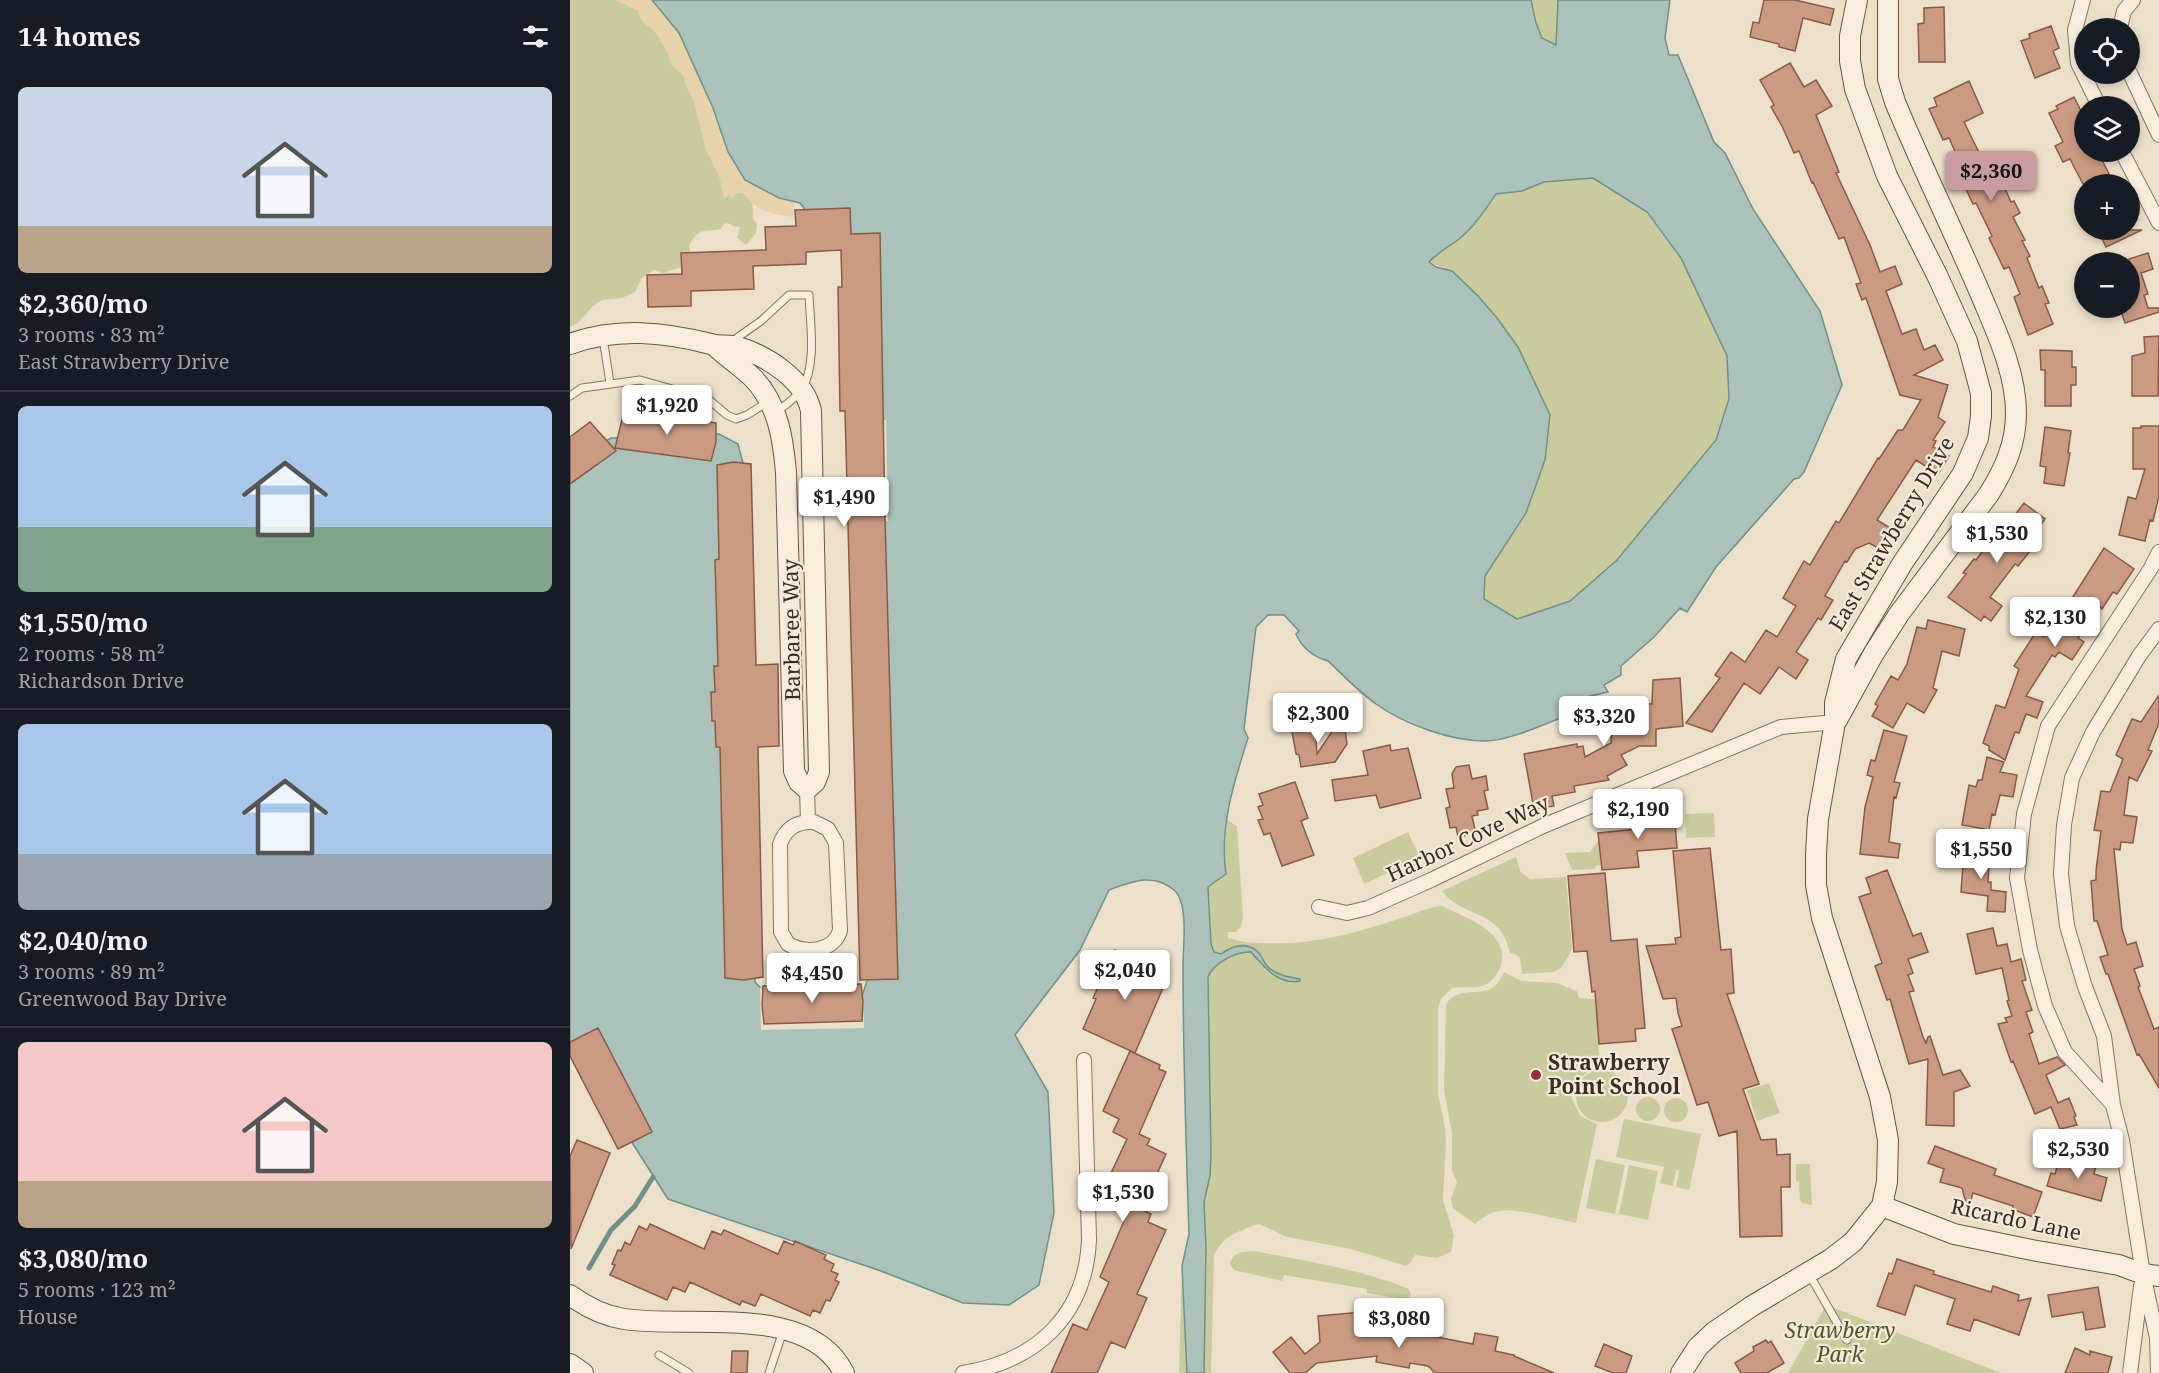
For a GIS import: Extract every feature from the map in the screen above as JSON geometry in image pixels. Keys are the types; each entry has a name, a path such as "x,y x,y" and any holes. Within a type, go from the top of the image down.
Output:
{"street":[{"name":"East Strawberry Drive","path":"1857,0 1850,36 1850,61 1855,89 1887,176 1967,341 1976,366 1981,393 1981,416 1975,446 1963,473 1902,564 1846,659 1835,703 1835,722 1818,819 1816,885 1825,928 1880,1097 1885,1119 1888,1160 1882,1206"},
{"name":"East Strawberry Drive","path":"1835,722 1899,614 1989,494 2011,452 2015,432 2014,391 2001,347 1967,262 1895,102 1888,79 1888,0"},
{"path":"2083,0 2075,30 2078,63 2094,96"},
{"path":"2122,18 2124,11 2133,0"},
{"path":"2135,84 2159,135"},
{"path":"2127,162 2159,223"},
{"name":"Barbaree Way","path":"570,344 620,333 652,333 684,337 748,350 783,370 802,389 811,411 819,772 815,782 807,789"},
{"name":"Barbaree Way","path":"720,345 752,376 773,406 783,440 786,472 794,771 799,782 807,789 808,822"},
{"path":"2113,1105 2065,1052 2045,1006 2030,950 2017,878 2024,814 2048,726 2151,568 2159,552"},
{"path":"2158,1373 2151,1275 2113,1105 2104,1036 2085,987 2067,926 2061,874 2064,825 2072,778 2093,732 2139,656 2159,630"},
{"name":"Harbor Cove Way","path":"1319,908 1347,913 1368,908 1544,826 1781,727 1835,722"},
{"path":"808,822 819,823 828,829 835,838 837,849 840,930 835,942 823,948 794,948 788,944 782,932 780,844 789,830 798,824 808,822"},
{"path":"963,1373 999,1365 1027,1352 1063,1319 1079,1291 1088,1256 1089,1239 1084,1060"},
{"path":"1681,1373 1698,1347 1714,1332 1752,1306 1809,1274 1853,1242 1882,1206"},
{"name":"Ricardo Lane","path":"1882,1206 1954,1234 2119,1264 2151,1275"},
{"path":"2130,1373 2151,1275"},
{"path":"570,1295 600,1312 622,1319 784,1328 815,1341 831,1353 844,1373"},
{"path":"570,1364 583,1373"}],"lane":[{"path":"570,396 582,388 640,380 708,399 736,419 795,397 802,389 811,358 809,295 789,295 761,321 720,345"},
{"path":"603,336 610,383"},
{"path":"1809,1274 1847,1340"},
{"path":"769,1373 784,1328"},
{"path":"659,1354 689,1373"}],"green space":[{"path":"570,0 652,0 679,33 726,196 739,193 748,196 753,207 753,219 757,224 756,233 746,245 737,238 740,227 728,223 724,224 721,229 702,231 696,235 689,246 691,255 688,265 664,273 654,270 642,278 635,292 622,298 602,300 593,306 578,323 570,327"},
{"path":"1531,0 1558,0 1556,46 1542,38"},
{"path":"1598,151 1681,258 1727,356 1729,399 1716,440 1617,560 1570,601 1517,619 1484,599 1485,575 1526,513 1452,271 1429,262 1463,236 1496,194 1522,191"},
{"path":"1714,813 1715,837 1686,838 1685,814"},
{"path":"1227,820 1237,826 1243,917 1241,927 1236,932 1228,932 1228,938 1256,943 1287,943 1330,938 1442,906 1485,928 1500,945 1502,955 1500,968 1489,982 1477,987 1452,988 1441,999 1438,1009 1438,1094 1446,1141 1443,1200 1454,1236 1451,1252 1437,1258 1415,1255 1406,1266 1351,1249 1287,1237 1259,1224 1238,1232 1221,1244 1214,1256 1211,1373 1204,1373 1206,1247 1204,1202 1210,1176 1211,1155 1208,977 1228,957 1237,952 1251,952 1266,969 1277,977 1299,979 1273,971 1249,946 1221,954 1214,952 1211,944 1209,887 1226,874 1224,862"},
{"path":"1408,832 1420,858 1364,884 1353,858"},
{"path":"1599,840 1601,865 1596,866 1595,869 1572,870 1565,853 1590,852"},
{"path":"1516,857 1520,871 1530,879 1566,877 1572,949 1561,968 1554,972 1522,974 1520,958 1510,953 1505,938 1498,928 1490,921 1451,900 1442,891"},
{"path":"1504,972 1521,981 1557,983 1577,991 1579,998 1595,999 1600,1067 1585,1074 1571,1096 1580,1116 1597,1124 1576,1223 1508,1210 1490,1214 1475,1224 1453,1208 1451,1199 1457,1182 1452,1171 1452,1133 1444,1090 1446,1004 1458,995 1490,989 1497,984"},
{"path":"1602,1070 1616,1074 1624,1082 1628,1096 1624,1110 1616,1118 1602,1122 1588,1118 1580,1110 1576,1096 1580,1082 1588,1074"},
{"path":"1769,1083 1780,1113 1757,1121 1747,1090"},
{"path":"1648,1097 1653,1098 1659,1104 1659,1114 1653,1120 1648,1121 1643,1120 1637,1114 1636,1109 1637,1104 1643,1098"},
{"path":"1676,1098 1681,1099 1687,1105 1687,1115 1681,1121 1676,1122 1671,1121 1665,1115 1664,1110 1665,1105 1671,1099"},
{"path":"1624,1119 1701,1134 1689,1190 1676,1187 1679,1170 1676,1170 1673,1186 1660,1183 1664,1167 1616,1157"},
{"path":"1596,1159 1625,1165 1615,1214 1586,1208"},
{"path":"1796,1164 1810,1164 1812,1205 1802,1203 1800,1200 1799,1182 1796,1181"},
{"path":"1629,1165 1658,1171 1648,1220 1619,1214"},
{"path":"1255,1251 1372,1276 1409,1289 1411,1294 1408,1300 1367,1293 1367,1289 1284,1275 1282,1281 1234,1270 1230,1264 1233,1257 1239,1253"},
{"path":"1182,1266 1187,1373 1179,1373"},
{"name":"Strawberry Park","path":"1826,1305 2001,1373 1788,1373"}],"sand":[{"path":"616,0 652,0 655,2 679,33 713,108 728,152 779,198 794,202 793,217 763,210 739,192 731,199 730,195 724,199 720,179 706,150 694,102 683,75 672,65 657,35 643,23 637,10"}],"shaded area":[{"path":"652,0 1531,0 1542,38 1556,45 1558,0 1670,0 1665,38 1669,55 1678,55 1714,142 1725,153 1753,209 1820,311 1842,385 1804,472 1799,478 1794,479 1716,567 1687,612 1680,608 1654,637 1621,666 1621,675 1604,685 1608,692 1578,699 1573,713 1518,735 1495,740 1471,740 1443,735 1400,718 1370,699 1328,661 1305,648 1296,634 1299,631 1284,615 1268,615 1256,627 1244,729 1248,738 1233,788 1226,822 1224,857 1226,874 1208,887 1211,944 1214,952 1221,954 1238,946 1248,946 1259,953 1271,970 1300,979 1300,981 1292,982 1278,978 1266,969 1251,952 1226,959 1215,967 1208,977 1211,1155 1210,1176 1204,1202 1206,1247 1204,1373 1187,1373 1182,1266 1189,1234 1184,925 1179,896 1166,885 1158,881 1142,880 1109,890 1080,950 1015,1035 1048,1092 1054,1213 1039,1285 1009,1305 963,1303 881,1271 668,1199 570,1045 570,462 611,438 719,434 738,444 743,463 751,556 757,858 755,982 769,997 862,996 867,981 873,853 843,245 810,216 800,203 779,198 745,180 728,152 713,108 679,33","holes":["1593,178 1647,212 1681,258 1727,356 1729,399 1716,440 1617,560 1570,601 1517,619 1484,599 1485,576 1526,513 1545,460 1550,415 1518,347 1497,318 1452,271 1436,267 1429,262 1470,229 1496,194 1522,191 1544,182"]}],"pier":[{"path":"870,420 886,420 888,521 866,522"},
{"path":"760,987 769,997 862,996 863,993 864,1028 761,1030"}],"building":[{"path":"1764,0 1795,0 1834,9 1830,25 1803,18 1795,51 1779,47 1779,44 1750,37 1753,22 1759,23"},
{"path":"1944,7 1945,62 1919,62 1918,24 1924,23 1924,8"},
{"path":"2051,26 2059,48 2053,51 2060,68 2035,78 2021,41 2030,38 2029,34"},
{"path":"1790,63 1804,87 1816,80 1832,106 1816,115 1839,172 1836,173 1870,245 1880,272 1895,266 1902,284 1886,291 1902,334 1916,329 1924,350 1935,345 1943,360 1914,375 1948,385 1938,417 1945,422 1933,440 1936,441 1933,447 1949,456 1938,474 1916,460 1877,520 1892,529 1880,549 1869,543 1855,549 1847,562 1845,561 1825,596 1833,600 1821,620 1818,618 1796,652 1808,660 1796,679 1779,667 1760,694 1744,683 1712,732 1686,723 1720,678 1715,675 1731,652 1745,662 1766,630 1777,637 1796,606 1783,598 1804,561 1810,565 1836,521 1839,523 1878,458 1898,430 1903,430 1921,400 1900,395 1866,298 1862,300 1856,284 1861,283 1844,237 1839,239 1799,151 1794,153 1771,107 1774,105 1760,80"},
{"path":"1969,81 1983,113 1964,122 1993,181 2000,177 2011,202 2014,201 2020,213 2013,217 2025,240 2022,241 2030,256 2027,258 2039,288 2042,286 2049,303 2045,304 2053,324 2028,335 2014,297 2020,294 2009,267 2004,269 1989,238 1992,236 1976,203 1973,204 1956,168 1961,165 1949,138 1943,140 1929,109 1937,106 1934,98"},
{"path":"2074,97 2074,162 2103,162 2109,174 2078,174 2070,159 2063,162 2055,146 2063,142 2049,113 2058,109 2056,106"},
{"path":"850,208 851,234 880,233 885,519 898,979 860,980 845,411 840,411 838,287 842,287 841,250 806,252 806,264 753,266 754,289 691,291 691,306 648,307 647,275 682,274 681,253 766,250 765,227 796,226 795,210"},
{"path":"2103,240 2121,240 2106,247"},
{"path":"2148,253 2153,269 2141,273 2148,294 2144,295 2148,308 2159,308 2159,312 2125,323 2123,318 2140,318 2140,256"},
{"path":"2159,336 2158,396 2132,396 2132,356 2145,353 2144,337"},
{"path":"2040,350 2072,351 2072,367 2076,367 2076,385 2071,385 2071,406 2045,406 2045,370 2041,370"},
{"path":"624,411 716,423 716,442 711,461 615,448"},
{"path":"590,422 616,451 570,484 570,437"},
{"path":"2141,426 2159,426 2159,496 2145,541 2119,535 2128,497 2136,499 2145,469 2133,469 2133,428 2141,428"},
{"path":"2045,427 2071,431 2064,486 2044,483 2046,467 2040,466"},
{"path":"734,462 751,464 756,665 778,664 779,746 758,747 763,977 744,980 725,978 720,747 716,747 711,692 715,692 714,666 718,666 715,560 719,559 717,465"},
{"path":"2024,503 2045,519 2033,535 2039,540 2018,566 2015,564 1990,597 2002,606 1991,621 1984,616 1981,621 1948,597 1966,574 1963,573 1974,559 1976,560 2008,518 2011,520"},
{"path":"2104,548 2134,569 2117,594 2113,592 2102,609 2099,606 2078,638 2084,642 2072,660 2059,652 2055,657 2052,655 2026,696 2043,702 2037,718 2026,714 2019,733 2015,732 2005,760 1989,750 1989,746 1983,743 1996,705 2005,708 2019,669 2014,666 2036,632 2044,637 2052,624 2055,625"},
{"path":"1928,620 1965,629 1959,656 1942,651 1933,688 1937,690 1924,713 1907,703 1893,728 1872,716 1878,706 1875,704 1891,676 1898,680 1907,664 1917,627 1926,629"},
{"path":"1680,678 1683,726 1656,729 1656,746 1639,746 1621,755 1627,765 1607,776 1609,780 1574,786 1575,792 1552,796 1554,806 1534,809 1524,754 1577,744 1577,747 1583,746 1585,757 1611,743 1612,721 1628,712 1627,702 1652,704 1653,680"},
{"path":"2159,695 2159,723 2148,750 2152,751 2137,781 2129,777 2124,815 2137,817 2133,843 2121,842 2120,850 2114,849 2122,929 2127,945 2136,942 2143,966 2134,969 2140,986 2138,987 2154,1029 2159,1027 2159,1088 2139,1054 2137,1055 2100,957 2108,955 2097,921 2094,921 2091,881 2096,880 2101,831 2094,830 2101,791 2110,792 2123,759 2116,755 2132,719 2141,722"},
{"path":"1343,715 1347,744 1335,762 1301,767 1299,755 1296,754 1290,721 1305,719 1307,728 1315,727 1317,754"},
{"path":"1884,730 1907,736 1894,782 1900,783 1896,798 1894,797 1889,842 1900,844 1898,858 1860,854 1865,807 1873,777 1867,775 1871,760 1875,761"},
{"path":"1390,745 1391,751 1408,748 1421,798 1380,808 1376,795 1335,801 1332,780 1368,775 1363,751"},
{"path":"1987,757 2004,762 2000,772 2017,775 2013,797 2000,795 1995,815 1992,814 1989,830 1962,825 1969,785 1976,787 1978,780 1982,780"},
{"path":"1469,765 1472,779 1486,776 1488,790 1484,791 1488,809 1477,811 1478,815 1472,816 1476,834 1458,837 1456,827 1450,828 1446,808 1450,807 1446,789 1454,788 1452,774 1456,767"},
{"path":"1295,782 1308,818 1301,821 1314,855 1282,866 1270,833 1264,835 1258,820 1263,819 1258,807 1263,805 1259,794"},
{"path":"1674,810 1677,848 1637,851 1639,867 1602,870 1598,833 1637,829 1636,813"},
{"path":"1710,848 1721,950 1731,949 1734,993 1727,994 1759,1084 1743,1089 1761,1140 1776,1139 1777,1155 1790,1154 1790,1187 1781,1187 1782,1236 1740,1237 1737,1131 1719,1136 1708,1102 1697,1105 1672,1029 1682,1026 1676,998 1663,999 1646,946 1676,944 1675,938 1681,937 1673,851"},
{"path":"1964,851 1990,853 1988,882 1991,882 1991,890 2006,892 2005,912 1987,911 1988,896 1961,892"},
{"path":"1887,870 1913,936 1921,933 1928,952 1908,959 1913,973 1908,975 1914,991 1909,992 1923,1037 1926,1043 1930,1036 1943,1075 1960,1070 1970,1086 1954,1092 1954,1126 1926,1125 1928,1059 1909,1064 1890,999 1887,1000 1875,966 1882,963 1859,897 1871,893 1866,878"},
{"path":"1605,873 1611,941 1637,939 1645,1028 1635,1029 1636,1041 1599,1044 1595,991 1592,992 1587,951 1574,952 1568,876"},
{"path":"1993,928 1997,946 2007,944 2011,962 2021,959 2026,980 2022,981 2032,1010 2026,1012 2033,1032 2029,1034 2039,1064 2057,1057 2065,1065 2046,1075 2058,1103 2069,1098 2077,1125 2060,1129 2051,1107 2035,1114 2013,1061 2011,1062 1998,1024 2007,1022 2005,1018 2012,1016 2007,1001 2009,1000 2002,968 1976,974 1967,934"},
{"path":"1115,950 1169,974 1135,1053 1083,1029 1096,999 1093,998"},
{"path":"861,984 862,1021 764,1024 763,986"},
{"path":"598,1028 652,1132 618,1149 570,1056 570,1042"},
{"path":"1130,1051 1160,1065 1159,1069 1166,1072 1139,1134 1150,1139 1147,1145 1166,1154 1141,1209 1151,1214 1148,1222 1166,1230 1137,1294 1147,1298 1125,1348 1111,1342 1097,1373 1051,1373 1073,1324 1087,1330 1109,1282 1100,1277 1127,1214 1115,1209 1121,1196 1104,1188 1127,1139 1113,1132 1119,1119 1103,1111"},
{"path":"577,1140 610,1153 571,1249 570,1156"},
{"path":"1935,1146 1996,1169 1994,1175 2042,1192 2033,1217 2012,1209 2013,1206 1973,1193 1968,1210 1962,1188 1940,1182 1944,1169 1928,1163"},
{"path":"2059,1160 2083,1166 2084,1162 2096,1165 2094,1174 2107,1178 2101,1201 2047,1186 2051,1173 2055,1174"},
{"path":"650,1224 704,1249 712,1231 721,1235 724,1230 778,1254 784,1241 793,1245 795,1241 826,1255 824,1259 834,1264 831,1271 838,1274 835,1280 839,1282 830,1301 826,1300 820,1313 813,1310 810,1316 761,1294 755,1306 742,1301 740,1305 690,1282 685,1292 673,1287 667,1300 610,1275 618,1250 621,1251 625,1242 630,1245 639,1226 647,1230"},
{"path":"1897,1259 1934,1271 1933,1274 1991,1292 1993,1286 2019,1295 2018,1301 2031,1298 2019,1335 1974,1319 1970,1331 1947,1324 1955,1299 1915,1285 1905,1315 1877,1306 1889,1273 1892,1274"},
{"path":"2098,1287 2105,1327 2086,1330 2083,1312 2052,1317 2048,1295"},
{"path":"1363,1312 1364,1323 1473,1344 1475,1333 1498,1337 1495,1351 1514,1355 1554,1373 1435,1373 1428,1366 1410,1363 1409,1368 1376,1362 1377,1356 1317,1363 1305,1373 1290,1373 1273,1352 1291,1337 1305,1354 1320,1342 1318,1316"},
{"path":"1766,1340 1768,1343 1771,1341 1784,1363 1767,1373 1741,1373 1735,1363 1754,1351 1753,1347"},
{"path":"1604,1344 1632,1356 1626,1373 1613,1373 1595,1366"},
{"path":"2075,1348 2090,1355 2090,1351 2112,1357 2108,1373 2065,1373"},
{"path":"732,1351 748,1351 747,1373 731,1373"}],"waterway":[{"path":"589,1268 611,1230 635,1206 653,1177"}],"place":[{"name":"Strawberry Point School","path":"1536,1075"}]}
